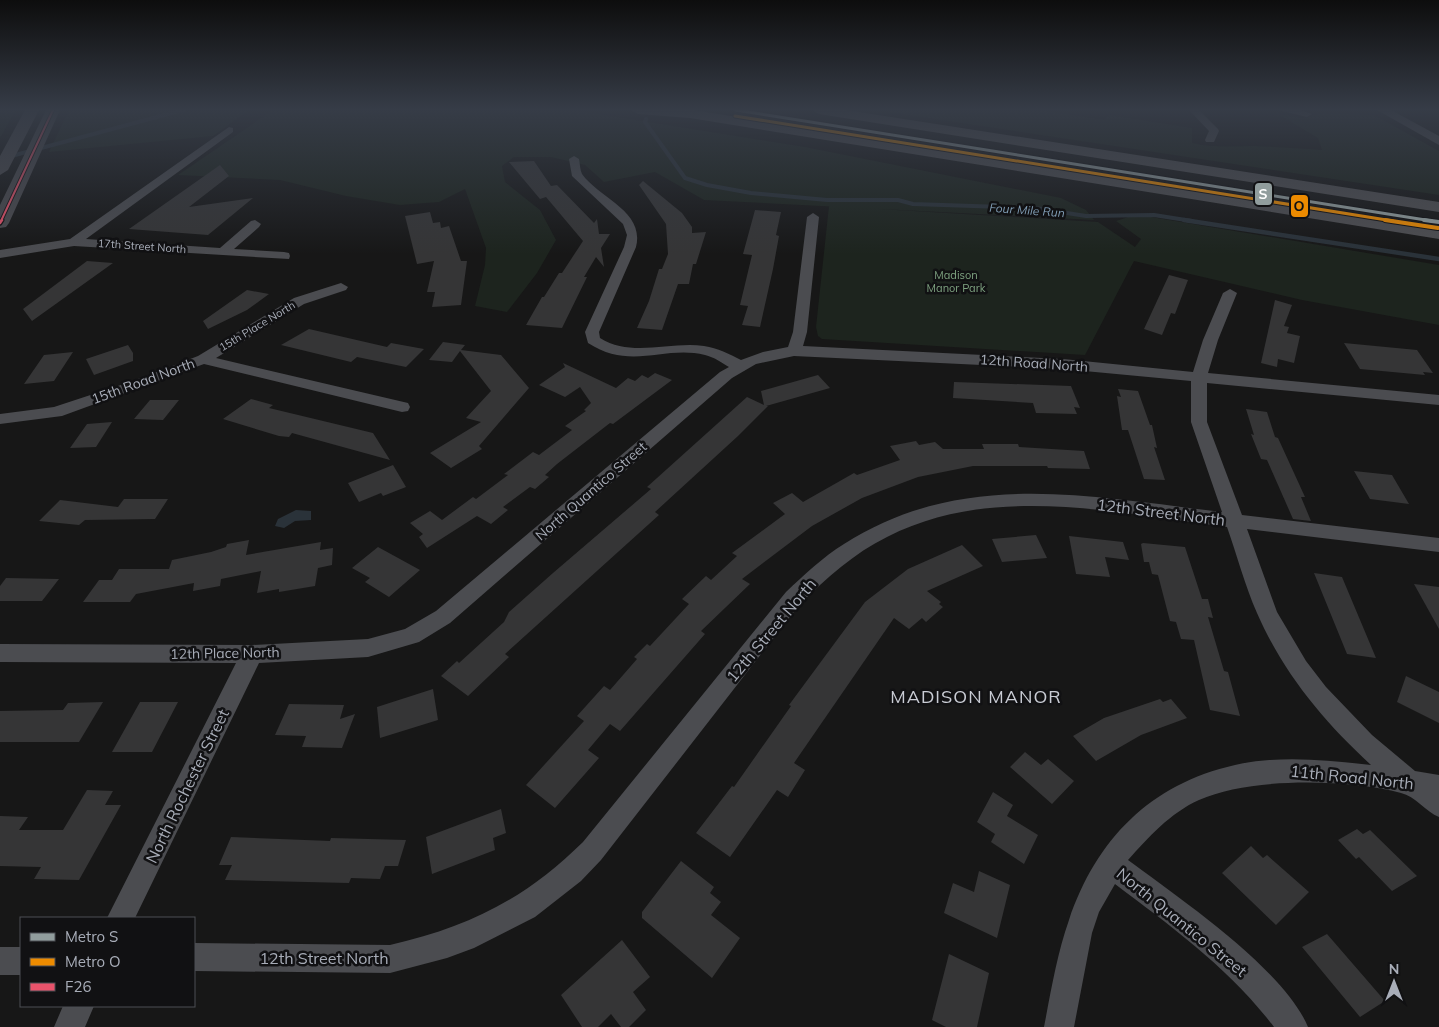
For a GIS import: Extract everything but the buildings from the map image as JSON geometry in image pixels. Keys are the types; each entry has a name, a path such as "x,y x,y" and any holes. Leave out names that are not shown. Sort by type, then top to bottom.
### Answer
{"highway":[{"path":"965,158 1439,234"},
{"path":"1125,158 1439,207"}],"main road":[{"path":"0,170 6,158"},
{"path":"0,222 30,158"}],"street":[{"path":"74,242 190,158"},
{"path":"574,160 576,174 629,223 633,235 630,247 592,332 592,338 604,347 633,352 701,350 740,366"},
{"path":"794,351 801,328 813,217"},
{"path":"224,251 255,224"},
{"name":"17th Street North","path":"0,254 74,242 284,256"},
{"name":"15th Place North","path":"203,359 299,302 341,287"},
{"path":"1230,293 1198,376 1196,403 1199,422 1270,620 1292,659 1357,737 1407,782 1439,805"},
{"name":"12th Road North","path":"740,366 766,356 794,351 822,350 1063,364 1439,400"},
{"name":"15th Road North","path":"0,419 11,420 56,412 139,384 203,359 402,407"},
{"name":"North Quantico Street","path":"443,617 718,381 740,366"},
{"name":"12th Street North","path":"195,957 390,959 426,952 462,940 496,925 520,911 556,886 592,851 798,593 847,550 880,530 900,521 964,504 1019,499 1079,501 1439,545"},
{"name":"12th Place North","path":"0,653 252,654 378,647 411,636 443,617"},
{"name":"North Rochester Street","path":"122,917 252,654"},
{"name":"11th Road North","path":"1059,1027 1082,920 1109,864 1136,830 1159,808 1185,793 1215,780 1252,772 1298,770 1439,787"},
{"name":"North Quantico Street","path":"1109,864 1229,955 1266,992 1293,1027"},
{"path":"0,961 20,961"},
{"path":"69,1027 79,1007"}],"green space":[{"path":"203,158 513,158 502,166 505,182 540,210 556,240 537,273 507,312 475,306 485,265 486,248 465,189 439,202 400,205 346,196 280,180 178,175"},
{"path":"555,158 860,158 1061,198 1086,210 1094,220 704,200 655,172 604,182 585,165"},
{"path":"1193,158 1439,158 1439,195"},
{"name":"Madison Manor Park","path":"829,206 1098,222 1135,247 1141,239 1116,221 1131,216 1151,217 1439,265 1439,325 1302,300 1134,261 1085,355 822,339 818,336 816,327"}],"shaded area":[{"path":"296,510 311,511 311,520 295,521 284,528 275,526 278,519"}],"waterway":[{"name":"Four Mile Run","path":"0,159 4,158"},
{"name":"Four Mile Run","path":"671,158 685,178 707,185 751,193 827,200 898,200 913,204 1035,208 1086,216 1154,215 1192,221"},
{"name":"Four Mile Run","path":"1184,220 1439,259"}],"metro line":[{"name":"O","path":"998,158 1438,228"},
{"name":"S","path":"1037,158 1439,222"}],"transit line":[{"name":"F26","path":"0,223 31,158"}],"district":[{"name":"MADISON MANOR","path":"976,696"}]}
